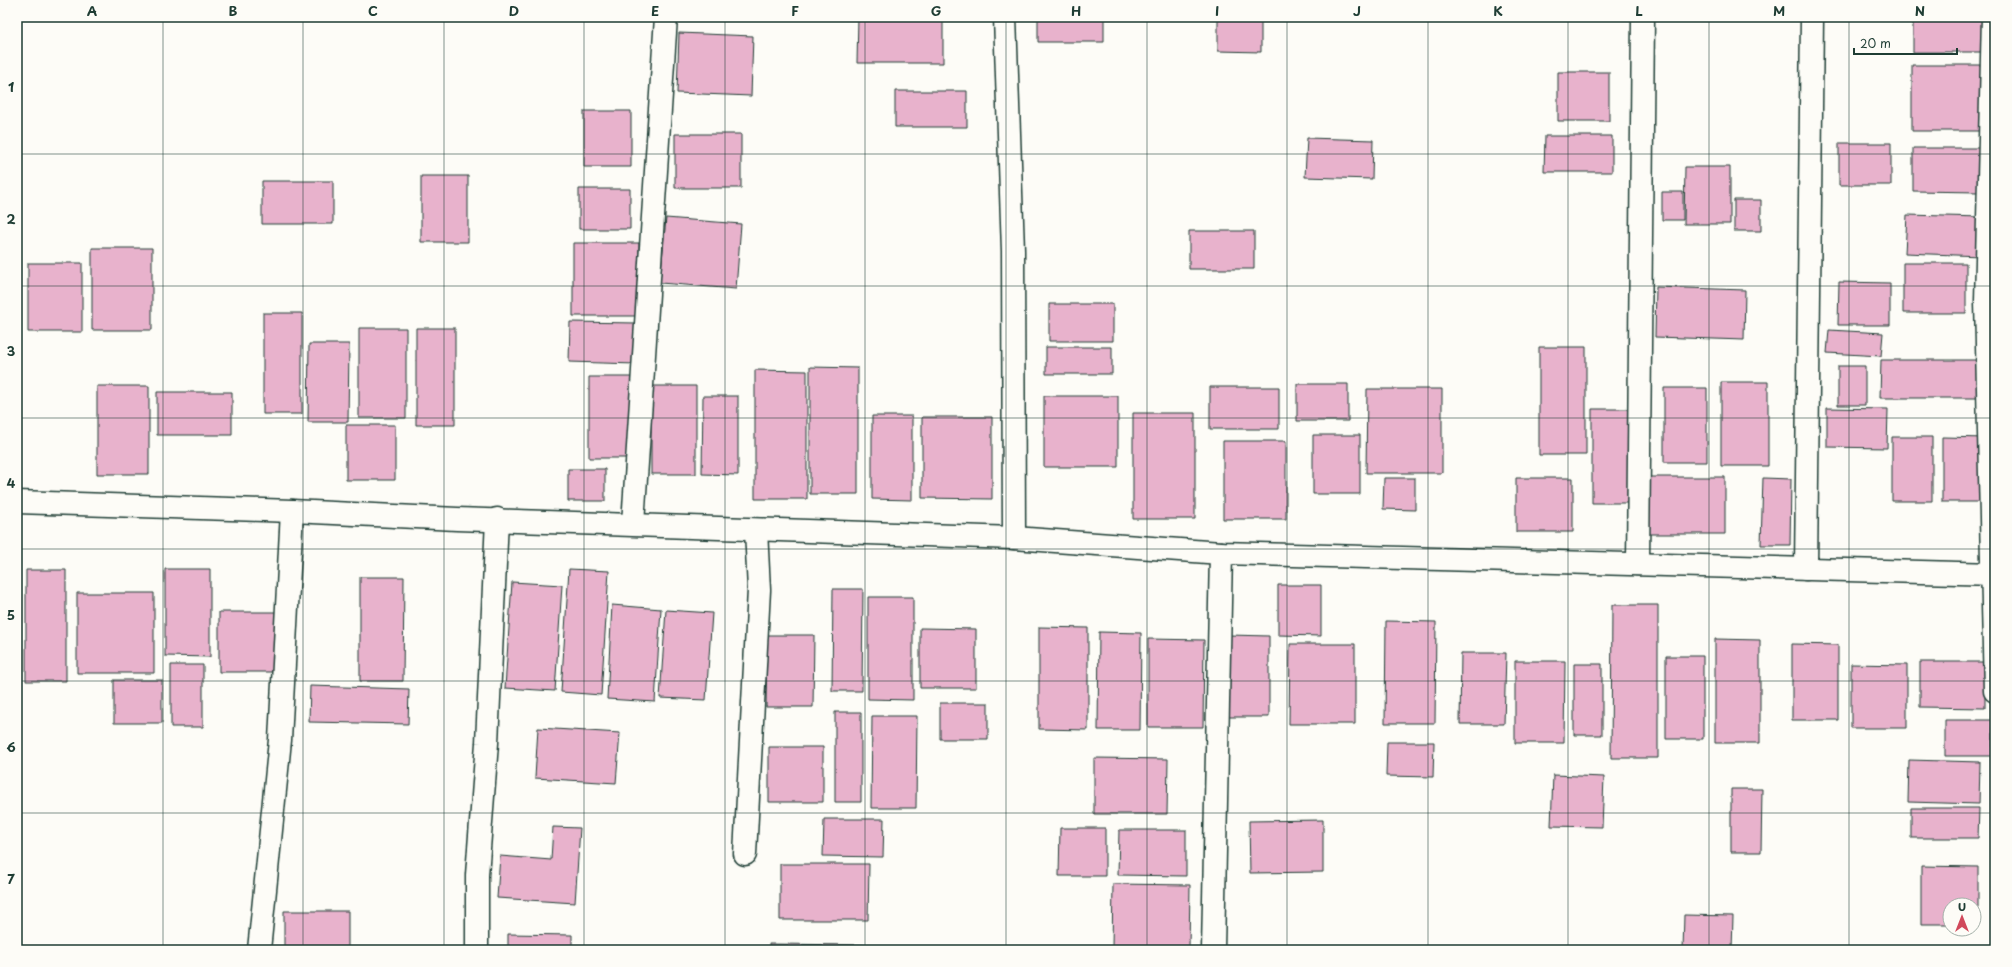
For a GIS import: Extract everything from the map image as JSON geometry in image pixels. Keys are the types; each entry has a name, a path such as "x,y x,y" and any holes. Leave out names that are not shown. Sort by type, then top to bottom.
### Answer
{"street":[{"path":"633,524 666,17"},
{"path":"1005,17 1013,250 1014,538"},
{"path":"1638,564 1643,17"},
{"path":"1806,569 1812,17"},
{"path":"1993,17 1986,301 1995,691"},
{"path":"17,502 292,511 457,520 633,524 756,530 1014,538 1221,553 1993,574"},
{"path":"259,950 280,740 292,511"},
{"path":"477,950 477,875 487,743 497,520"},
{"path":"745,854 759,590 756,530"},
{"path":"1213,950 1221,553"}],"building":[{"path":"858,17 943,17 943,63 857,63"},
{"path":"1038,17 1104,17 1104,42 1038,42"},
{"path":"1218,17 1261,17 1261,52 1218,51"},
{"path":"1623,17 1623,18 1555,18"},
{"path":"1686,17 1760,17 1760,19 1686,19"},
{"path":"1851,17 1897,17 1897,19"},
{"path":"1913,17 1989,18 1989,52 1913,52"},
{"path":"679,33 753,36 751,96 677,93"},
{"path":"1912,65 1983,65 1983,131 1912,131"},
{"path":"1558,72 1609,72 1609,121 1558,121"},
{"path":"895,91 967,91 967,127 895,127"},
{"path":"584,111 631,111 631,167 584,167"},
{"path":"675,134 741,134 741,188 675,188"},
{"path":"1545,136 1612,136 1612,172 1544,172"},
{"path":"1307,138 1373,140 1372,179 1305,177"},
{"path":"1839,143 1891,143 1891,185 1839,185"},
{"path":"1913,148 1979,148 1979,192 1913,191"},
{"path":"1685,167 1730,167 1730,224 1684,224"},
{"path":"421,176 468,176 468,242 421,242"},
{"path":"262,181 333,181 333,224 262,224"},
{"path":"579,189 630,189 630,229 579,229"},
{"path":"1662,192 1683,192 1683,220 1662,220"},
{"path":"1734,200 1761,200 1761,231 1734,231"},
{"path":"1907,215 1982,217 1981,256 1905,253"},
{"path":"666,218 741,224 736,289 660,283"},
{"path":"1189,231 1254,231 1254,269 1189,269"},
{"path":"573,243 639,243 639,316 573,316"},
{"path":"92,248 152,248 152,330 92,330"},
{"path":"28,263 82,263 82,332 28,332"},
{"path":"1903,263 1966,263 1966,313 1903,313"},
{"path":"1839,282 1890,283 1890,325 1838,325"},
{"path":"1656,287 1745,290 1744,340 1655,337"},
{"path":"1049,304 1113,304 1113,341 1049,341"},
{"path":"263,313 302,313 302,414 263,414"},
{"path":"570,322 636,323 636,364 569,362"},
{"path":"359,328 406,328 406,418 359,418"},
{"path":"416,328 455,328 455,425 416,425"},
{"path":"1829,330 1883,333 1881,356 1827,353"},
{"path":"309,344 349,344 348,422 308,422"},
{"path":"1046,347 1112,347 1112,374 1046,374"},
{"path":"1539,347 1586,347 1586,455 1539,455"},
{"path":"1881,360 1978,360 1978,398 1880,398"},
{"path":"1838,366 1865,366 1865,405 1838,405"},
{"path":"810,367 858,368 858,494 810,494"},
{"path":"755,370 807,371 807,499 755,499"},
{"path":"589,377 632,377 631,458 589,458"},
{"path":"1721,382 1768,382 1768,466 1721,466"},
{"path":"1297,384 1348,384 1348,421 1297,421"},
{"path":"97,386 149,386 149,474 97,474"},
{"path":"651,386 696,386 696,474 651,474"},
{"path":"1210,387 1279,387 1279,429 1210,429"},
{"path":"1664,388 1707,388 1707,462 1664,462"},
{"path":"1367,389 1442,389 1442,473 1366,473"},
{"path":"157,392 232,392 232,435 157,435"},
{"path":"703,396 738,396 738,475 702,474"},
{"path":"1044,396 1118,396 1118,467 1044,467"},
{"path":"1827,408 1888,409 1887,448 1827,447"},
{"path":"1592,409 1635,409 1635,503 1592,503"},
{"path":"1133,413 1195,413 1195,519 1133,519"},
{"path":"872,416 912,416 912,500 872,499"},
{"path":"922,417 992,417 992,499 922,498"},
{"path":"346,425 395,425 395,480 346,480"},
{"path":"1313,435 1360,435 1360,494 1313,494"},
{"path":"1892,437 1932,437 1932,501 1892,501"},
{"path":"1942,437 1986,438 1986,502 1942,502"},
{"path":"1223,441 1286,441 1286,519 1223,519"},
{"path":"568,469 605,469 605,501 568,501"},
{"path":"1647,477 1725,477 1725,534 1647,534"},
{"path":"1384,478 1415,478 1415,510 1383,509"},
{"path":"1516,478 1573,478 1573,532 1516,532"},
{"path":"1763,478 1791,479 1790,545 1761,545"},
{"path":"165,569 210,569 210,657 165,656"},
{"path":"569,569 609,571 601,695 561,692"},
{"path":"26,570 66,570 66,681 26,681"},
{"path":"360,577 404,577 403,681 360,681"},
{"path":"512,582 562,585 555,691 505,688"},
{"path":"1278,585 1321,585 1321,636 1278,635"},
{"path":"833,589 863,589 862,691 832,691"},
{"path":"77,593 154,593 154,673 77,673"},
{"path":"868,597 913,597 913,700 868,699"},
{"path":"612,605 661,609 655,702 607,699"},
{"path":"1612,605 1658,605 1658,758 1611,758"},
{"path":"666,610 712,613 706,700 660,698"},
{"path":"219,612 278,612 278,672 219,672"},
{"path":"1386,621 1436,622 1435,723 1385,723"},
{"path":"1039,627 1088,628 1088,730 1039,729"},
{"path":"920,628 976,629 976,688 920,688"},
{"path":"1099,632 1141,633 1140,730 1098,730"},
{"path":"767,635 814,635 813,707 766,707"},
{"path":"1229,635 1269,636 1269,717 1228,717"},
{"path":"1148,639 1204,640 1203,727 1148,727"},
{"path":"1715,639 1760,640 1760,743 1715,743"},
{"path":"1290,644 1355,644 1355,724 1289,724"},
{"path":"1792,644 1838,645 1838,720 1792,720"},
{"path":"1461,653 1506,653 1504,724 1460,724"},
{"path":"1666,656 1703,656 1703,739 1666,739"},
{"path":"1515,661 1565,661 1564,743 1515,743"},
{"path":"1920,662 1985,662 1985,708 1920,707"},
{"path":"1574,664 1602,664 1602,735 1574,735"},
{"path":"1851,664 1907,665 1907,728 1851,728"},
{"path":"171,665 203,665 203,727 171,727"},
{"path":"114,680 162,680 162,723 114,723"},
{"path":"310,686 409,689 408,724 309,722"},
{"path":"940,703 988,703 988,739 940,739"},
{"path":"835,712 861,712 861,802 835,802"},
{"path":"872,716 917,716 916,808 871,808"},
{"path":"1945,720 1993,720 1993,756 1945,756"},
{"path":"538,728 620,733 616,783 535,778"},
{"path":"1387,742 1434,742 1433,777 1386,776"},
{"path":"769,747 823,747 823,802 769,802"},
{"path":"1094,758 1168,759 1167,814 1094,814"},
{"path":"1909,760 1980,762 1979,804 1908,802"},
{"path":"1553,775 1604,777 1602,827 1551,826"},
{"path":"1731,789 1762,789 1761,852 1731,852"},
{"path":"1911,808 1979,808 1978,838 1911,838"},
{"path":"824,819 884,819 883,857 823,856"},
{"path":"1323,820 1323,872 1250,873 1249,821"},
{"path":"553,827 580,828 575,903 497,898 500,856 551,860"},
{"path":"1060,828 1105,828 1105,876 1059,876"},
{"path":"1119,830 1186,830 1186,876 1118,875"},
{"path":"780,864 869,864 868,920 780,920"},
{"path":"1921,866 1978,867 1978,897 1942,897 1942,924 1921,924"},
{"path":"1113,884 1190,885 1189,948 1112,948"},
{"path":"284,911 348,911 348,950 284,950"},
{"path":"1684,915 1733,916 1732,950 1683,950"},
{"path":"508,934 572,935 572,950 508,950"},
{"path":"769,944 864,945 864,950 769,950"}]}
